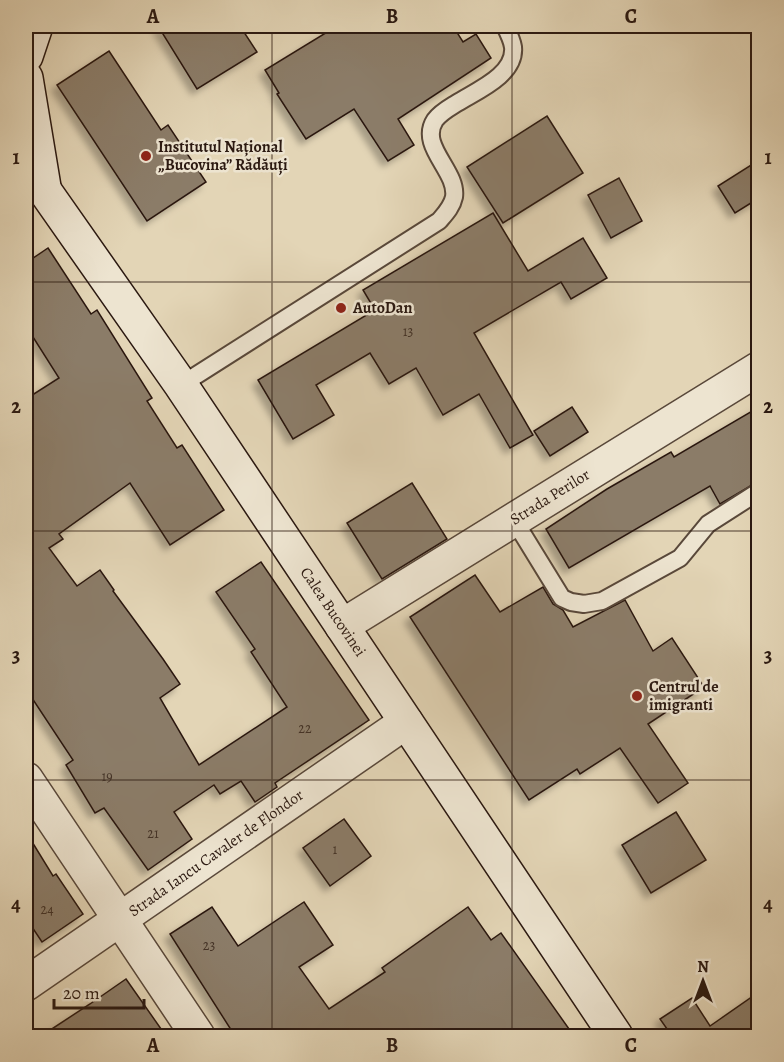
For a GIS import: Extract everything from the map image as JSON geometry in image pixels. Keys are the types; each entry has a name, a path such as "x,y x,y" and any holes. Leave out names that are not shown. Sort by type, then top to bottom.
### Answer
{"street":[{"path":"26,55 36,26"},
{"name":"Calea Bucovinei","path":"26,78 44,191"},
{"name":"Calea Bucovinei","path":"26,164 181,385 616,1036"},
{"name":"Strada Perilor","path":"342,626 759,369"},
{"name":"Strada Iancu Cavaler de Flondor","path":"26,984 406,722"},
{"path":"26,779 198,1036"}],"lane":[{"path":"181,385 439,221 449,210 454,197 453,185 433,145 431,134 433,122 440,113 498,77 510,65 514,48 506,26"},
{"path":"514,520 562,597 571,602 584,604 602,601 680,558 708,524 759,492"}],"building":[{"path":"158,26 240,26 257,52 197,89"},
{"path":"337,26 453,26 463,42 476,34 491,58 398,119 414,145 388,161 354,109 306,139 277,94 279,93 265,70"},
{"name":"Institutul Național „Bucovina” Rădăuți","path":"109,51 161,130 168,125 206,182 147,221 57,85"},
{"path":"547,116 583,173 503,223 467,167"},
{"path":"759,160 759,198 735,213 718,186"},
{"path":"619,178 642,221 611,238 588,195"},
{"path":"493,213 528,271 583,238 607,278 571,299 561,282 474,333 533,435 510,448 479,394 443,415 416,368 389,384 370,353 316,385 334,415 293,439 258,380 375,310 363,290"},
{"path":"48,248 91,314 97,310 152,398 147,401 177,448 182,445 224,510 170,545 130,483 59,534 63,539 49,548 77,586 100,570 163,659 180,684 160,698 199,765 287,707 251,652 255,649 216,592 261,562 369,720 275,783 277,787 255,802 241,781 220,794 214,785 174,812 192,839 148,870 104,808 95,813 66,765 73,760 26,689 26,399 59,378 26,326 26,263"},
{"path":"572,407 588,432 550,456 534,431"},
{"path":"759,407 759,481 720,504 710,486 569,568 546,529 607,489 671,452 674,457"},
{"path":"412,483 447,539 382,579 347,523"},
{"name":"Centrul de imigranti","path":"475,575 500,612 543,587 553,604 563,610 573,627 625,600 653,651 672,638 704,687 648,724 688,783 658,803 620,748 580,774 577,769 529,800 410,617"},
{"path":"676,812 706,860 651,893 622,845"},
{"path":"344,819 371,856 330,886 303,848"},
{"path":"26,832 53,876 56,874 83,914 42,942 26,918"},
{"path":"304,902 333,945 299,967 329,1009 385,972 382,968 468,907 491,940 501,933 574,1036 235,1036 170,934 212,907 238,946"},
{"path":"126,979 166,1036 41,1036 90,1004"},
{"path":"759,992 759,1036 672,1036 660,1019 692,998 710,1026"}],"place":[{"name":"Institutul Național „Bucovina” Rădăuți","path":"146,156"},
{"name":"AutoDan","path":"341,308"},
{"name":"Centrul de imigranti","path":"637,696"}]}
